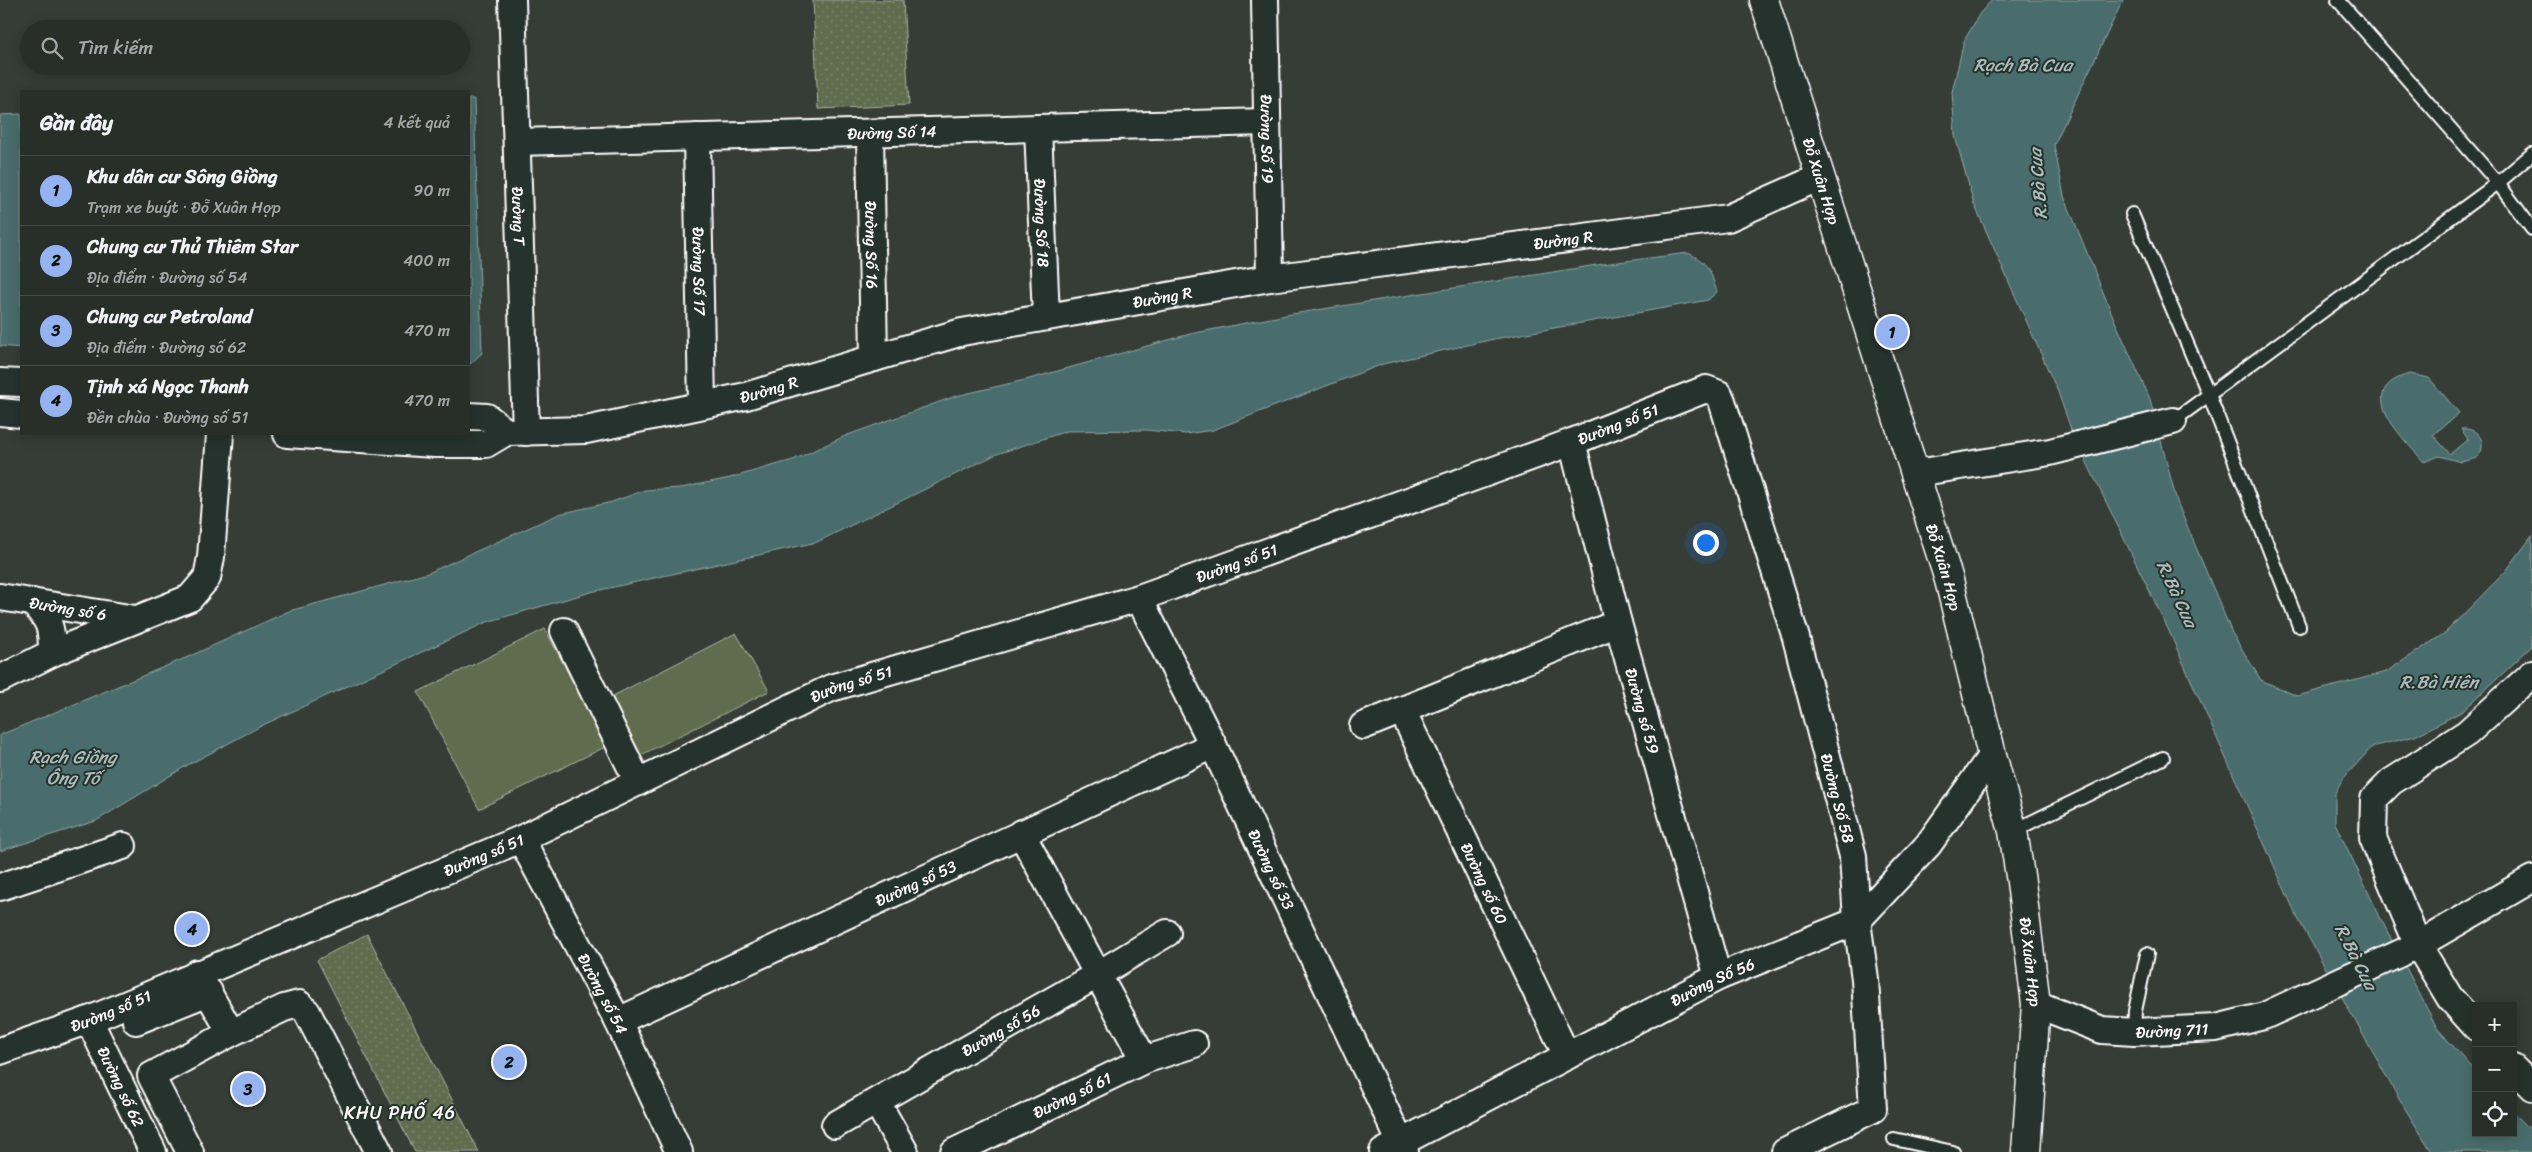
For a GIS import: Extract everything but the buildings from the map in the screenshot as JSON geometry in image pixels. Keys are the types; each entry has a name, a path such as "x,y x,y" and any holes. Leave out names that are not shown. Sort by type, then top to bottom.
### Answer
{"main road":[{"name":"Đỗ Xuân Hợp","path":"1764,0 1949,580 1992,755 2013,831 2036,1004 2026,1152"}],"street":[{"name":"Đường T","path":"512,0 517,142 516,432"},
{"name":"Đường Số 19","path":"1265,0 1270,278"},
{"name":"Đường Số 14","path":"517,142 1267,122"},
{"name":"Đường Số 18","path":"1038,128 1046,317"},
{"name":"Đường Số 16","path":"870,133 874,358"},
{"name":"Đường Số 17","path":"697,137 702,405"},
{"name":"Đường R","path":"516,432 586,430 746,396 962,332 1046,317 1270,278 1728,218 1820,177"},
{"path":"0,382 20,383"},
{"name":"Đường số 51","path":"0,1051 203,983 521,839 831,688 1139,598 1572,442 1706,389 1719,394 1722,401"},
{"name":"Đường Số 58","path":"1722,401 1796,638 1854,856 1857,921 1865,979 1872,1109 1785,1152"},
{"path":"0,412 20,414"},
{"path":"470,416 487,417 516,432"},
{"path":"1916,473 2050,452 2173,421"},
{"path":"302,435 434,444 486,444 516,432"},
{"path":"0,679 52,653 190,598 207,578 211,557 220,435"},
{"name":"Đường số 59","path":"1572,442 1618,623 1718,977"},
{"name":"Đường số 6","path":"0,598 135,619"},
{"name":"Đường số 33","path":"1139,598 1213,745 1397,1149"},
{"path":"32,602 48,619 52,634 52,653"},
{"path":"1363,726 1618,623"},
{"path":"564,631 638,782"},
{"path":"2472,1023 2450,998 2418,945 2373,838 2374,799 2391,782 2467,733 2532,674"},
{"name":"Đường số 60","path":"1402,710 1567,1056"},
{"name":"Đường số 53","path":"618,1021 1213,745"},
{"name":"Đường Số 56","path":"1397,1149 1567,1056 1718,977 1857,921 1928,845 1992,755"},
{"path":"1021,833 1144,1060"},
{"name":"Đường số 54","path":"521,839 618,1021 679,1152"},
{"path":"0,888 123,846"},
{"path":"2418,945 2532,879"},
{"name":"Đường số 56","path":"835,1125 1167,933"},
{"name":"Đường 711","path":"2036,1004 2102,1030 2134,1032 2216,1028 2264,1016 2418,945"},
{"path":"136,1021 203,983 231,1033"},
{"path":"190,1152 151,1076 231,1033 284,1008 299,1004 307,1012 379,1152"},
{"name":"Đường số 62","path":"89,1020 153,1152"},
{"name":"Đường số 61","path":"954,1152 1144,1060 1194,1044"},
{"path":"2517,1072 2532,1087"},
{"path":"877,1102 905,1152"}],"lane":[{"path":"2338,0 2498,183 2532,229"},
{"path":"2173,421 2498,183 2532,154"},
{"path":"2132,214 2209,395 2299,626"},
{"path":"2013,831 2163,758"},
{"path":"2134,1032 2135,1011 2147,954"},
{"path":"1894,1139 1953,1152"}],"green space":[{"path":"813,0 903,0 909,105 818,109"},
{"path":"545,629 607,746 479,809 418,692"},
{"path":"736,633 769,691 635,758 605,700"},
{"path":"367,934 479,1152 415,1152 317,960"}],"water":[{"name":"Rạch Bà Cua","path":"1992,0 2123,0 2054,145 2064,196 2114,319 2150,399 2177,502 2232,633 2261,680 2297,696 2386,672 2445,633 2506,571 2532,536 2532,646 2463,711 2415,736 2372,747 2342,780 2335,794 2335,823 2382,921 2437,1028 2472,1067 2472,1137 2517,1137 2517,1116 2532,1131 2532,1152 2432,1152 2399,1099 2297,917 2168,629 2072,432 2058,392 1974,204 1955,136 1952,92 1964,41 1980,13"},
{"path":"470,99 474,99 482,353 470,364"},
{"path":"20,114 20,348 0,346 0,115"},
{"name":"Rạch Giồng Ông Tố","path":"1688,253 1700,260 1708,268 1717,292 1708,300 1494,339 1383,364 1213,430 1186,434 1146,430 1067,431 997,454 817,542 591,592 487,622 263,725 186,766 96,821 0,851 0,735 188,657 289,611 428,573 559,514 612,502 645,490 681,488 730,478 793,460 845,436 956,396 1029,379 1190,334 1286,315 1603,264"},
{"path":"2410,374 2429,378 2459,413 2433,435 2450,454 2468,439 2461,429 2473,431 2482,442 2477,458 2461,462 2439,456 2424,462 2405,441 2387,415 2383,402 2384,391 2393,381"}],"place":[{"name":"Khu dân cư Sông Giồng","path":"1892,332"},
{"name":"Tịnh xá Ngọc Thanh","path":"192,929"},
{"name":"Chung cư Thủ Thiêm Star","path":"509,1062"},
{"name":"Chung cư Petroland","path":"248,1089"}],"district":[{"name":"KHU PHỐ 46","path":"400,1113"}],"water label":[{"name":"R.Bà Cua","path":"2038,184"},
{"name":"R.Bà Cua","path":"2177,594"},
{"name":"R.Bà Hiên","path":"2439,682"},
{"name":"R.Bà Cua","path":"2356,957"}]}
